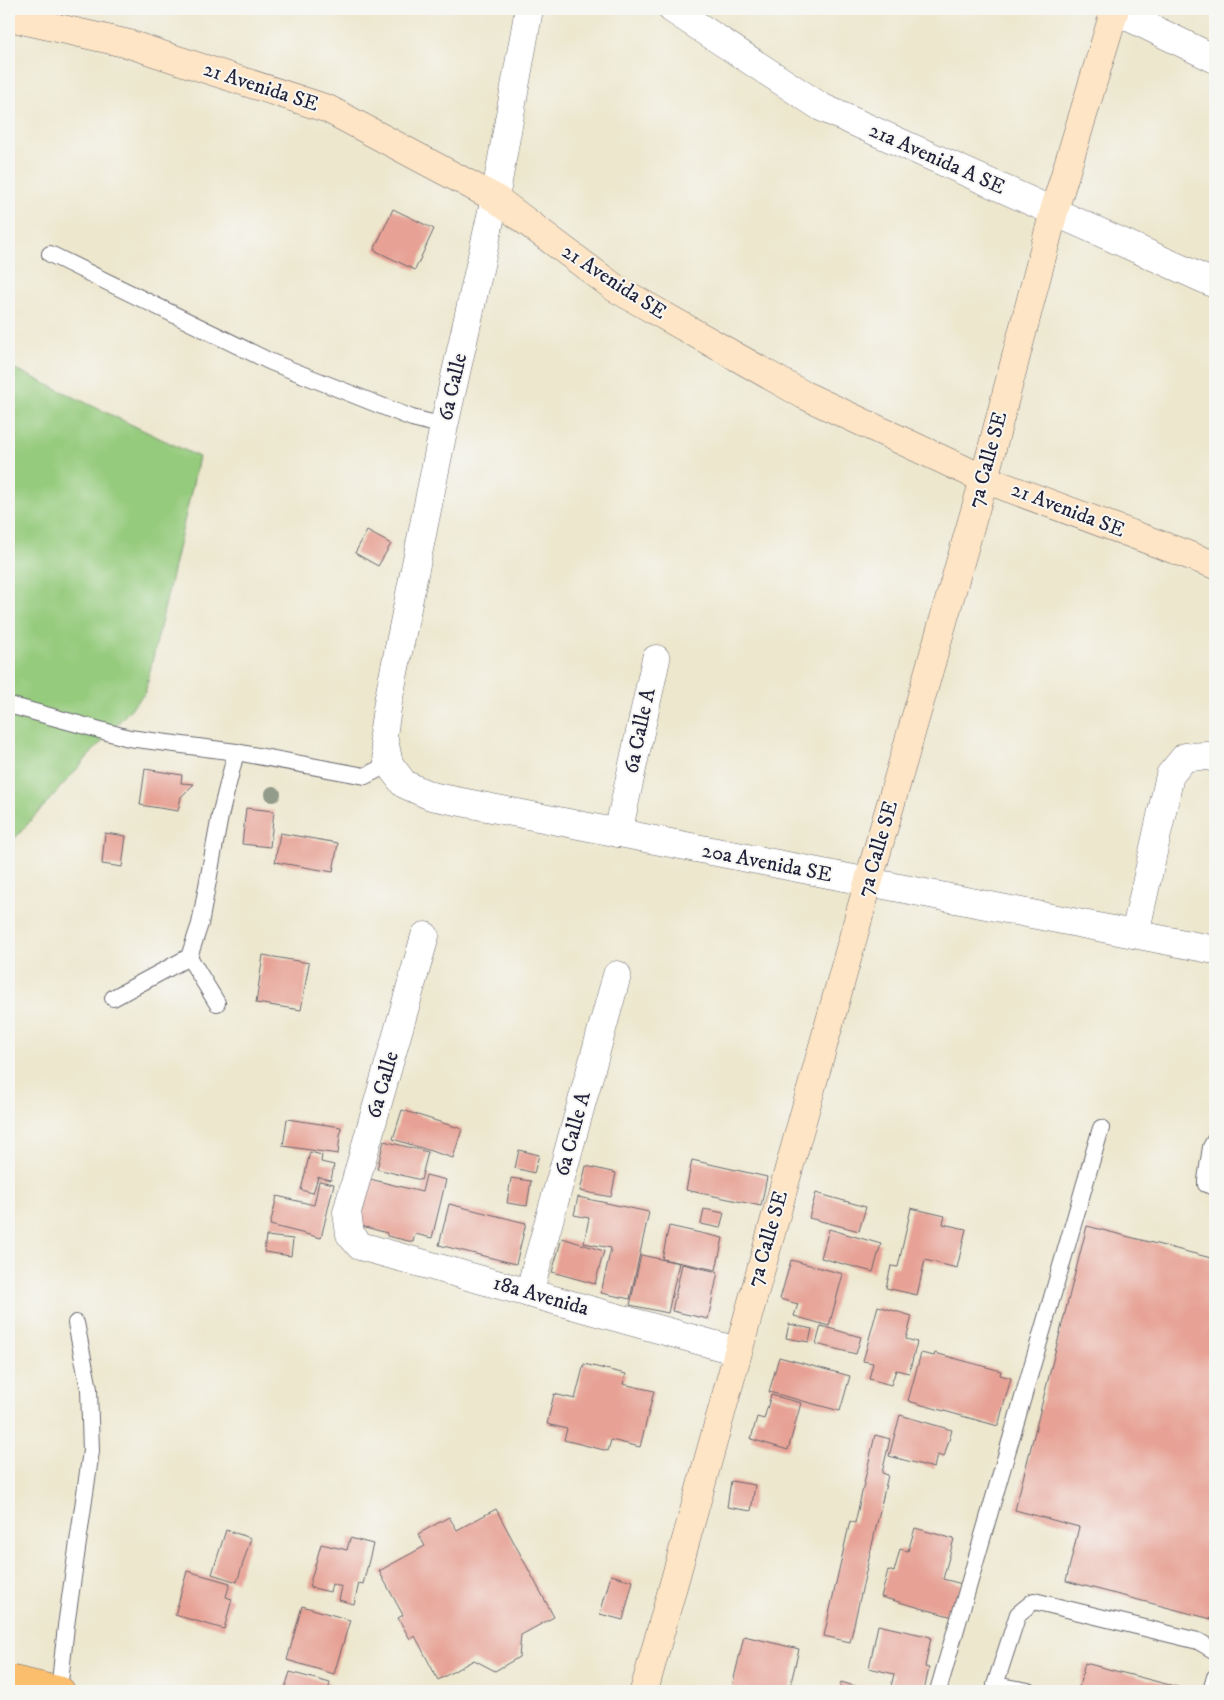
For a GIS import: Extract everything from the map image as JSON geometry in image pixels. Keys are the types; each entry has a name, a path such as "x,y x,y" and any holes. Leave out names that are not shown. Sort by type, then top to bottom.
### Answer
{"main road":[{"path":"9,1679 60,1691"}],"street":[{"name":"6a Calle","path":"389,764 382,734 444,426 495,198 529,9"},
{"name":"21a Avenida A SE","path":"672,9 821,107 1215,284"},
{"name":"7a Calle SE","path":"644,1691 868,883 984,479 1054,211 1114,9"},
{"path":"1114,9 1215,59"},
{"name":"21 Avenida SE","path":"9,17 130,44 328,109 495,198 615,288 804,395 984,479 1215,566"},
{"name":"6a Calle A","path":"618,833 656,659"},
{"path":"1135,934 1170,775 1185,757 1208,756 1215,758"},
{"name":"20a Avenida SE","path":"389,764 404,784 431,796 1215,950"},
{"name":"6a Calle","path":"350,1234 347,1212 425,936"},
{"name":"6a Calle A","path":"529,1293 617,975"},
{"name":"18a Avenida","path":"350,1234 360,1246 737,1351"}],"lane":[{"path":"50,254 271,362 412,418 444,426"},
{"path":"9,705 129,738 236,752 365,776 389,764"},
{"path":"112,998 189,957 200,924 220,816 236,752"},
{"path":"189,957 217,1003"},
{"path":"938,1691 1101,1128"},
{"path":"1215,1140 1211,1147 1206,1184 1215,1187"},
{"path":"60,1691 66,1626 91,1451 89,1389 76,1323"},
{"path":"1028,1691 994,1688 1018,1614 1034,1601 1198,1641 1215,1651"},
{"path":"1211,1691 1215,1677"}],"green space":[{"path":"9,366 199,457 145,693 9,845"}],"building":[{"path":"393,209 434,229 415,270 374,250"},
{"path":"367,531 391,544 378,566 355,553"},
{"path":"145,769 182,775 181,783 194,784 181,797 178,811 140,805"},
{"path":"246,808 274,811 270,847 242,844"},
{"path":"105,833 126,836 122,867 102,864"},
{"path":"280,833 338,843 333,872 275,862"},
{"path":"263,955 309,963 301,1010 256,1003"},
{"path":"402,1110 462,1129 453,1158 393,1139"},
{"path":"287,1119 341,1127 338,1154 283,1146"},
{"path":"384,1141 428,1152 421,1180 377,1169"},
{"path":"519,1150 539,1155 534,1173 515,1168"},
{"path":"310,1152 322,1155 321,1162 334,1165 331,1180 318,1177 313,1193 301,1190"},
{"path":"692,1160 767,1177 761,1206 686,1190"},
{"path":"586,1166 616,1173 611,1197 580,1191"},
{"path":"426,1175 446,1180 432,1238 415,1234 413,1242 387,1236 387,1233 358,1225 370,1179 422,1192"},
{"path":"511,1178 531,1181 527,1206 507,1203"},
{"path":"319,1181 334,1184 321,1238 270,1225 277,1196 314,1205"},
{"path":"816,1193 866,1207 859,1231 809,1218"},
{"path":"578,1197 649,1212 630,1299 601,1293 611,1248 584,1243 589,1218 574,1215"},
{"path":"449,1204 526,1223 516,1264 439,1245"},
{"path":"911,1208 945,1216 943,1224 966,1229 957,1268 925,1260 917,1295 886,1288 891,1266 898,1267"},
{"path":"704,1209 724,1213 720,1228 701,1224"},
{"path":"669,1226 723,1238 716,1270 662,1259"},
{"path":"1087,1226 1215,1259 1215,1620 1066,1581 1079,1527 1015,1510"},
{"path":"829,1229 881,1244 873,1272 821,1258"},
{"path":"266,1236 293,1239 291,1256 264,1252"},
{"path":"562,1238 604,1251 595,1284 552,1272"},
{"path":"641,1255 679,1263 668,1313 630,1305"},
{"path":"791,1260 843,1274 829,1326 794,1316 798,1304 780,1299"},
{"path":"682,1264 718,1272 708,1319 672,1311"},
{"path":"878,1306 912,1316 906,1339 917,1342 909,1373 896,1370 891,1385 869,1379 873,1363 863,1361"},
{"path":"789,1324 812,1329 809,1342 786,1338"},
{"path":"821,1326 861,1337 856,1354 816,1344"},
{"path":"921,1353 934,1356 935,1353 1001,1371 1000,1375 1011,1378 998,1426 908,1401"},
{"path":"779,1357 850,1376 840,1411 769,1392"},
{"path":"584,1364 626,1374 623,1384 654,1391 640,1447 611,1440 608,1451 564,1440 567,1429 547,1424 554,1394 575,1399"},
{"path":"771,1395 801,1403 788,1450 751,1439 757,1417 764,1419"},
{"path":"900,1415 952,1430 944,1457 937,1455 934,1468 889,1456"},
{"path":"875,1435 890,1439 882,1473 888,1475 850,1642 824,1636 850,1521 855,1523"},
{"path":"731,1481 755,1485 751,1511 727,1507"},
{"path":"496,1509 554,1617 521,1635 519,1657 495,1671 474,1660 438,1680 415,1636 410,1639 398,1618 403,1615 379,1571 425,1546 418,1534 449,1517 457,1530"},
{"path":"915,1528 954,1539 943,1579 962,1584 953,1617 881,1597 888,1570 894,1572 900,1549 908,1551"},
{"path":"226,1530 251,1538 237,1582 212,1574"},
{"path":"350,1538 373,1544 363,1584 359,1583 354,1604 339,1600 342,1587 332,1584 330,1592 309,1587 321,1544 347,1550"},
{"path":"187,1571 230,1583 226,1597 232,1599 224,1629 175,1615"},
{"path":"611,1575 633,1581 623,1620 600,1614"},
{"path":"302,1606 350,1620 334,1674 287,1660"},
{"path":"878,1625 931,1637 925,1667 929,1668 924,1691 890,1691 894,1674 869,1668"},
{"path":"744,1636 799,1649 789,1691 731,1691"},
{"path":"1085,1663 1193,1691 1078,1691"},
{"path":"290,1672 330,1683 328,1691 284,1691"},
{"path":"841,1682 871,1691 839,1691"}]}
